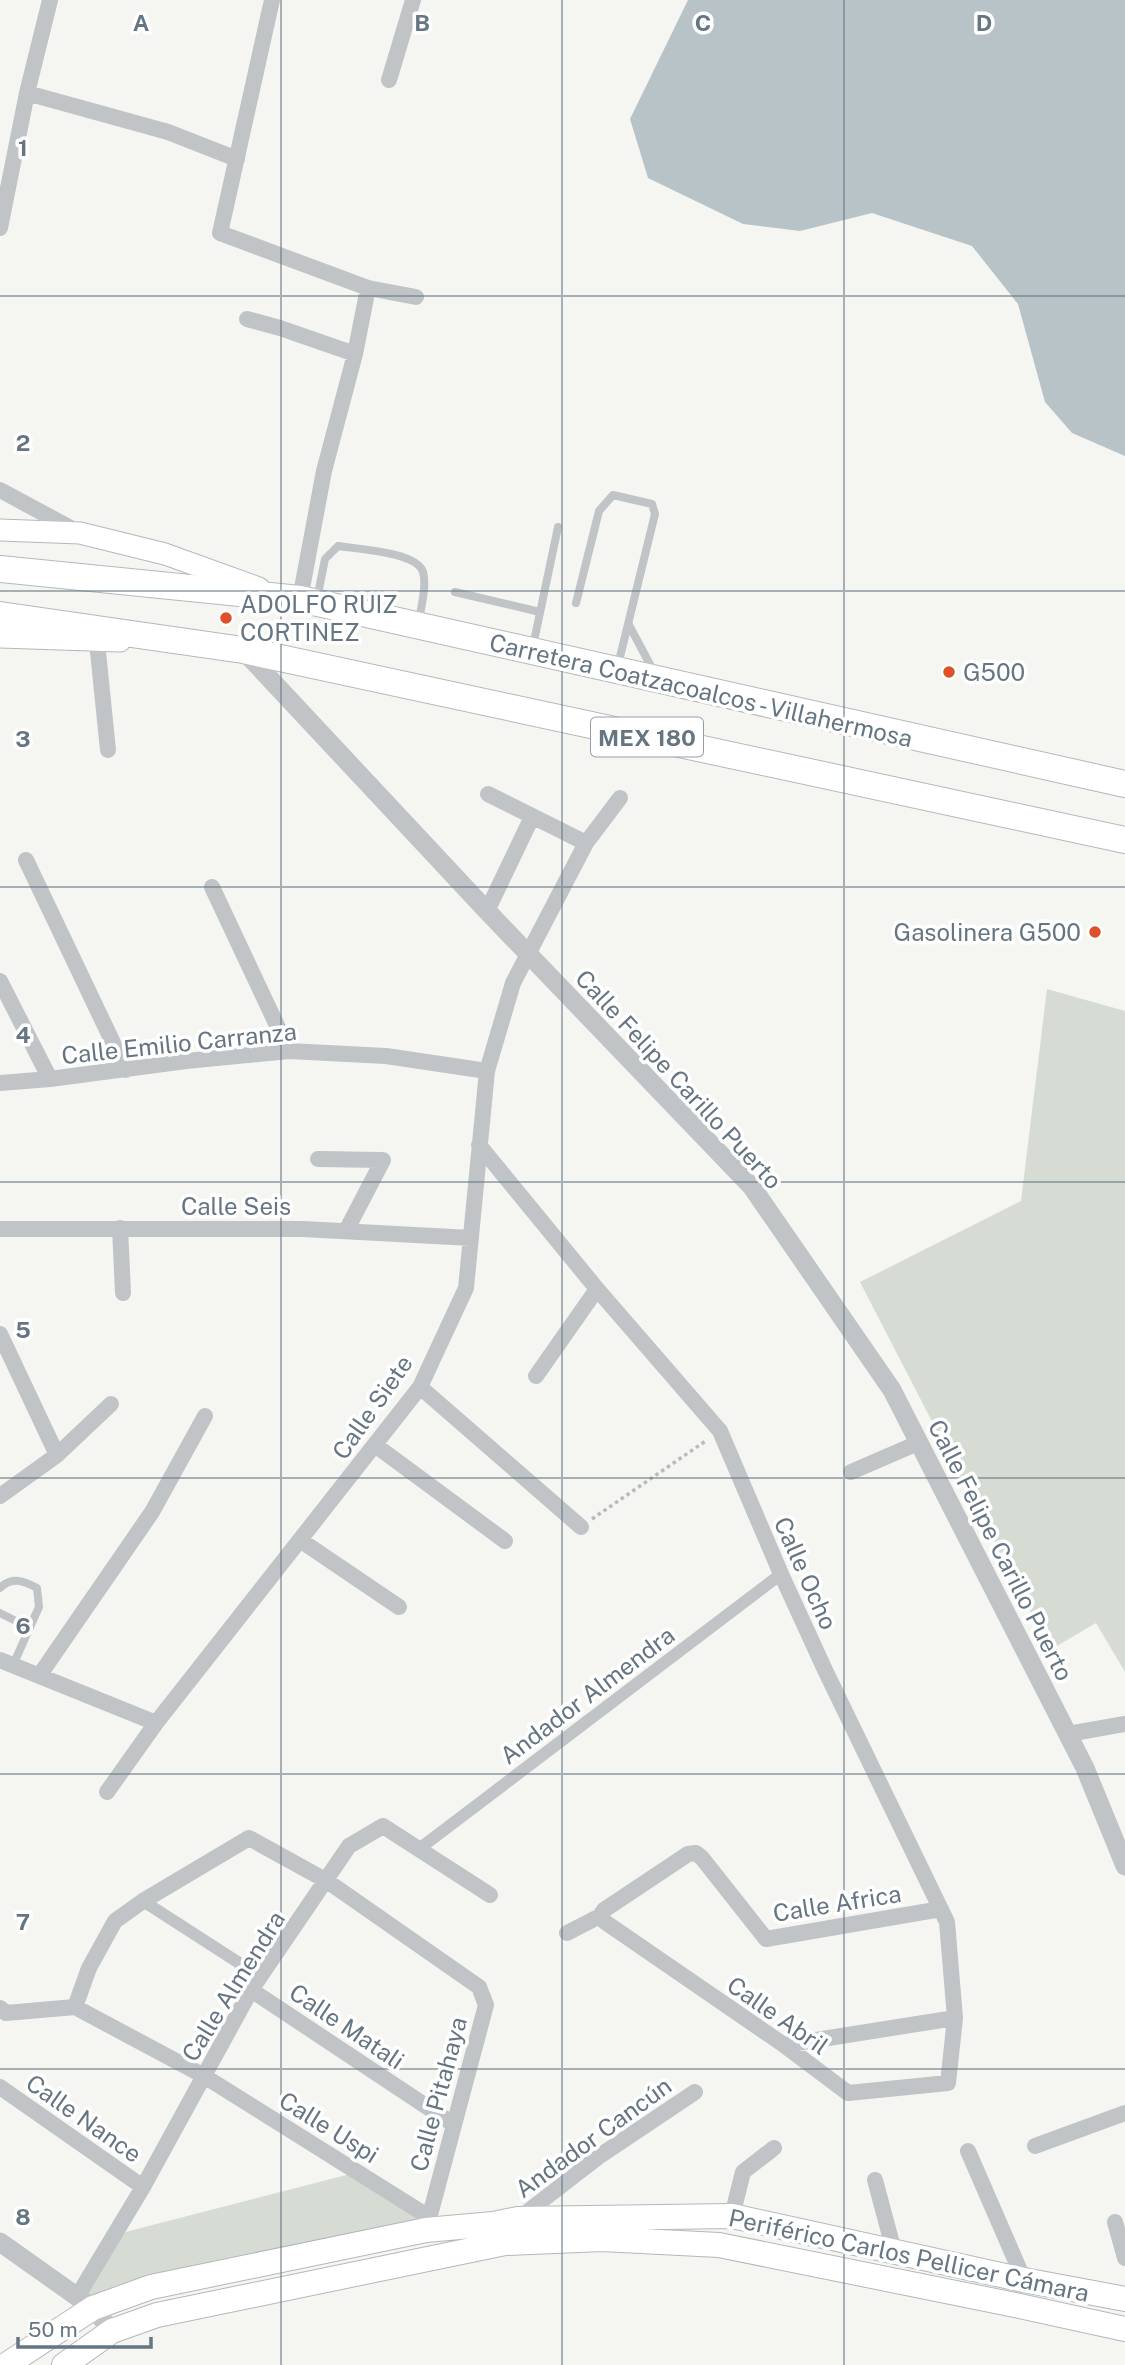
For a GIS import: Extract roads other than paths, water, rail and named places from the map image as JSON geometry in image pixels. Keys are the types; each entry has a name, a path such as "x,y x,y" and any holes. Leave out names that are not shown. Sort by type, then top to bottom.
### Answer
{"highway":[{"name":"Carretera Coatzacoalcos - Villahermosa","path":"0,569 298,599 1125,785"},
{"path":"0,615 169,641"},
{"name":"MEX 180","path":"169,641 243,650 1125,840"}],"main road":[{"path":"0,530 80,533 165,554 298,599"},
{"path":"0,637 97,642 169,641"},
{"name":"Periférico Carlos Pellicer Cámara","path":"6,2365 85,2303 428,2223 732,2216 1024,2280 1125,2299"},
{"name":"Periférico Carlos Pellicer Cámara","path":"64,2365 112,2331 157,2315 505,2243 602,2239 719,2245 1125,2329"}],"street":[{"path":"272,0 220,233 368,288 416,298"},
{"path":"389,80 412,0"},
{"path":"0,228 44,1"},
{"path":"27,93 168,132 237,159"},
{"path":"298,599 324,471 355,354 368,288"},
{"path":"247,319 355,354"},
{"path":"0,490 80,533"},
{"path":"97,642 108,750"},
{"name":"Calle Felipe Carillo Puerto","path":"243,650 487,911 752,1187 892,1390 1085,1768 1123,1854"},
{"path":"488,794 586,843"},
{"name":"Calle Siete","path":"107,1792 156,1723 420,1387 463,1298 487,1070 513,983 586,843 620,798"},
{"path":"487,911 532,817"},
{"path":"26,860 125,1070"},
{"path":"212,887 289,1051"},
{"path":"0,981 50,1079"},
{"name":"Calle Emilio Carranza","path":"4,1082 289,1051 386,1056 487,1070"},
{"path":"0,1067 4,1082"},
{"name":"Calle Ocho","path":"479,1145 597,1289 720,1431 781,1574 947,1922 955,2018 948,2083"},
{"path":"318,1159 383,1160 346,1231"},
{"path":"120,1228 123,1293"},
{"name":"Calle Seis","path":"0,1229 303,1229 471,1238"},
{"path":"537,1376 597,1289"},
{"path":"0,1334 57,1455"},
{"path":"420,1387 581,1527"},
{"path":"0,1496 57,1455 111,1404"},
{"path":"39,1676 152,1512 205,1416"},
{"path":"851,1472 918,1443"},
{"path":"375,1445 505,1541"},
{"path":"299,1540 399,1606"},
{"name":"Andador Almendra","path":"419,1849 781,1574"},
{"path":"6,1662 156,1723"},
{"path":"1068,1734 1125,1724"},
{"name":"Calle Almendra","path":"85,2303 143,2187 256,1983 349,1846 383,1826 490,1895"},
{"name":"Calle Pitahaya","path":"143,1901 249,1838 327,1881 479,1987 486,2004 428,2223"},
{"name":"Calle Africa","path":"600,1916 604,1910 688,1854 695,1853 702,1858 766,1938 941,1909"},
{"path":"0,2008 6,2013 75,2007 89,1968 115,1921 143,1901 256,1983"},
{"path":"567,1933 600,1916"},
{"name":"Calle Abril","path":"600,1916 848,2093 948,2083"},
{"name":"Calle Matali","path":"256,1983 453,2124"},
{"name":"Calle Uspi","path":"75,2007 204,2076 428,2223"},
{"path":"784,2045 955,2018"},
{"name":"Calle Nance","path":"0,2087 143,2187"},
{"name":"Andador Cancún","path":"518,2219 601,2155 695,2092"},
{"path":"1035,2146 1125,2113"},
{"path":"732,2216 743,2172 774,2148"},
{"path":"968,2151 1024,2280"},
{"path":"875,2180 894,2251"},
{"path":"1115,2222 1125,2258"},
{"path":"0,2242 85,2303 112,2331"}],"lane":[{"path":"576,603 599,511 613,495 652,504 655,514 617,671"},
{"path":"531,652 558,527"},
{"path":"298,599 338,545 405,557 419,564 423,574 419,627"},
{"path":"454,592 540,612"},
{"path":"629,624 659,681"},
{"path":"0,1588 6,1582 22,1580 37,1588 39,1607 30,1628 6,1662"},
{"path":"0,1613 30,1628"}],"place":[{"name":"ADOLFO RUIZ CORTINEZ","path":"226,618"},
{"name":"G500","path":"949,672"},
{"name":"Gasolinera G500","path":"1095,932"}]}
